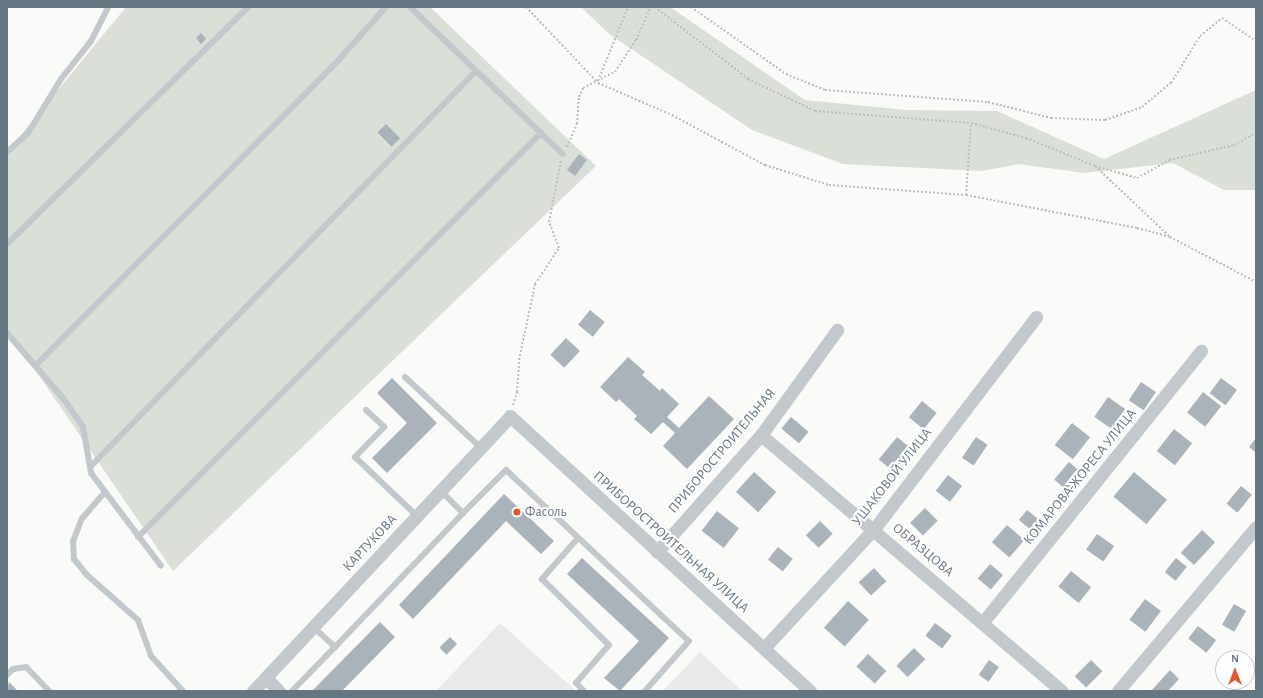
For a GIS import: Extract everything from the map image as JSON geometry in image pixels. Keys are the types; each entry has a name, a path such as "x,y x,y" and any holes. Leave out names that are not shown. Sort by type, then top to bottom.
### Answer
{"street":[{"name":"УШАКОВОЙ УЛИЦА","path":"764,648 874,529 1036,317"},
{"name":"ПРИБОРОСТРОИТЕЛЬНАЯ","path":"657,552 760,435 837,330"},
{"name":"КОМАРОВА-ЖОРЕСА УЛИЦА","path":"983,622 1201,351"},
{"name":"КАРТУКОВА","path":"253,691 510,416"},
{"name":"ПРИБОРОСТРОИТЕЛЬНАЯ УЛИЦА","path":"510,416 810,691"},
{"name":"ОБРАЗЦОВА","path":"760,435 874,529 1062,691"},
{"path":"1118,691 1256,527"},
{"path":"266,678 279,691"}],"lane":[{"path":"7,152 28,133 61,79 91,41 108,7"},
{"path":"7,244 248,7"},
{"path":"36,365 335,64 386,7"},
{"path":"410,7 563,154"},
{"path":"90,467 476,71"},
{"path":"138,537 541,133"},
{"path":"7,332 36,365 83,427 91,473 160,566"},
{"path":"405,377 480,447"},
{"path":"366,410 384,427 355,457 418,516"},
{"path":"292,691 506,470 689,641 645,691"},
{"path":"440,490 463,513"},
{"path":"105,492 82,518 73,541 74,559 87,575 138,620 152,656 183,691"},
{"path":"578,538 542,579 609,645 576,683 584,691"},
{"path":"313,627 335,647"},
{"path":"7,674 13,669 26,667 49,691"}],"path":[{"path":"526,7 598,83 672,115 765,165 829,185 966,195 1170,236"},
{"path":"598,83 628,7"},
{"path":"510,416 517,392 519,360 535,284 559,248 549,222 559,163 577,124 578,97 583,88 598,83 615,72 636,40 651,7"},
{"path":"655,7 748,78 815,110 971,123 1026,138 1095,166 1137,178 1169,160 1234,145 1256,133"},
{"path":"692,7 786,74 825,90 988,102 1051,118 1106,120 1142,107 1171,83 1200,36 1222,18 1256,41"},
{"path":"966,195 971,123"},
{"path":"1095,166 1170,236 1256,282"}],"shaded area":[{"path":"126,7 430,7 596,166 173,571 7,329 7,152"},
{"path":"581,7 670,7 805,100 907,110 997,111 1104,159 1256,90 1256,190 1224,190 1173,163 1084,173 1019,164 982,171 843,164 752,130 609,34"},
{"path":"500,623 576,691 436,691"},
{"path":"700,652 742,691 663,691"}],"building":[{"path":"201,33 206,39 201,44 196,38"},
{"path":"386,124 400,138 392,147 378,132"},
{"path":"579,154 587,160 575,176 567,170"},
{"path":"590,310 605,322 593,337 578,325"},
{"path":"566,338 580,351 564,368 550,355"},
{"path":"628,357 645,372 642,375 660,391 662,388 679,404 667,417 679,428 709,396 734,419 687,469 663,446 675,433 663,422 651,434 634,419 637,416 619,399 616,402 600,387"},
{"path":"392,378 437,423 387,473 372,458 407,423 377,393"},
{"path":"1221,378 1237,390 1226,405 1210,393"},
{"path":"1141,382 1156,392 1144,410 1129,400"},
{"path":"1203,392 1221,406 1205,427 1187,412"},
{"path":"1108,397 1125,409 1111,429 1094,417"},
{"path":"922,401 937,413 924,429 909,417"},
{"path":"791,417 809,432 799,443 781,428"},
{"path":"1072,423 1090,437 1073,459 1055,445"},
{"path":"1174,429 1192,443 1175,465 1157,451"},
{"path":"897,437 912,449 894,471 879,460"},
{"path":"976,437 988,445 974,466 962,458"},
{"path":"1256,438 1256,453 1249,447"},
{"path":"1069,462 1081,472 1066,490 1054,480"},
{"path":"754,472 776,492 758,512 736,492"},
{"path":"1134,472 1167,500 1146,524 1113,497"},
{"path":"948,475 962,486 950,502 936,491"},
{"path":"1241,486 1252,495 1237,513 1227,504"},
{"path":"504,494 554,541 541,554 506,521 413,619 399,605"},
{"path":"925,508 938,521 923,536 910,523"},
{"path":"1027,510 1042,522 1034,532 1019,520"},
{"path":"717,511 739,528 724,548 702,531"},
{"path":"820,521 833,534 819,548 806,535"},
{"path":"1007,525 1024,540 1009,557 992,542"},
{"path":"1202,530 1215,542 1194,565 1181,553"},
{"path":"1097,534 1114,546 1103,562 1086,550"},
{"path":"778,547 793,559 783,571 768,559"},
{"path":"582,558 669,638 620,691 604,678 639,641 567,574"},
{"path":"1176,558 1187,567 1176,581 1165,572"},
{"path":"990,564 1003,575 991,589 978,579"},
{"path":"874,568 886,581 871,595 859,582"},
{"path":"1071,571 1091,587 1079,603 1058,587"},
{"path":"1145,599 1161,611 1145,632 1129,620"},
{"path":"848,601 869,620 845,646 824,628"},
{"path":"1234,604 1246,611 1234,632 1222,625"},
{"path":"380,622 395,637 342,691 312,691"},
{"path":"935,623 952,636 942,648 925,636"},
{"path":"1198,626 1216,640 1206,653 1188,639"},
{"path":"450,637 457,644 446,655 439,648"},
{"path":"914,648 925,659 908,677 896,666"},
{"path":"868,654 886,671 875,683 856,666"},
{"path":"989,660 999,667 989,682 979,675"},
{"path":"1091,660 1102,671 1086,688 1075,676"},
{"path":"1170,670 1179,679 1168,691 1151,691"},
{"path":"9,682 18,691 7,691"}],"place":[{"name":"Фасоль","path":"517,512"}]}
